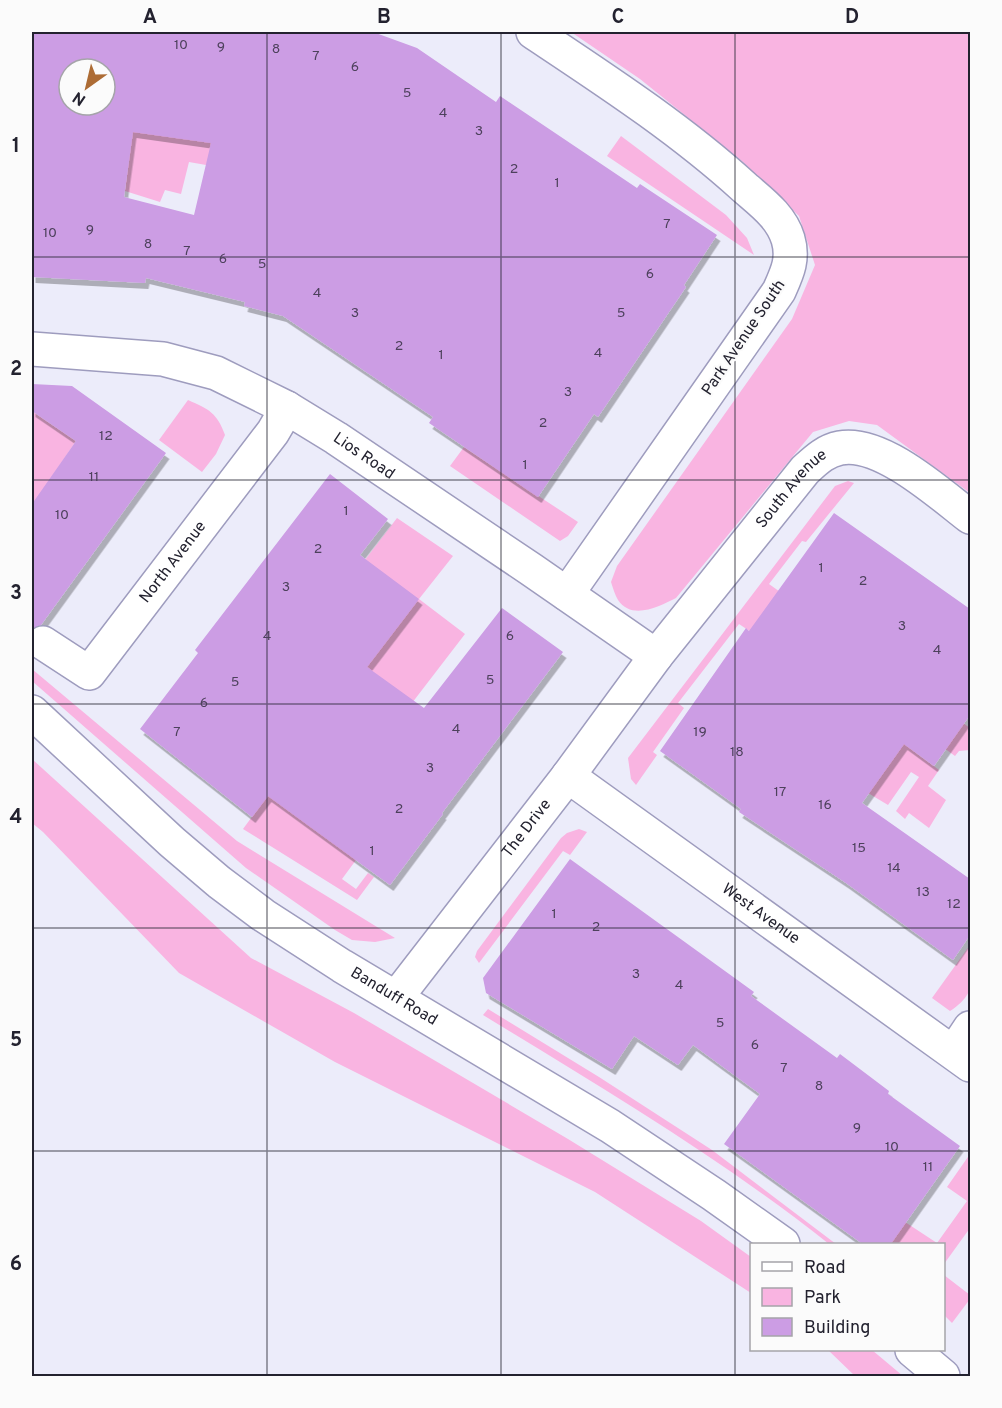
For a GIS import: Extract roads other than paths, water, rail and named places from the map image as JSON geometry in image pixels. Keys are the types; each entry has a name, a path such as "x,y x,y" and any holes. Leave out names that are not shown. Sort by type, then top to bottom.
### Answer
{"street":[{"name":"Park Avenue South","path":"533,32 643,106 719,164 777,217 788,239 791,264 778,291 567,594"},
{"name":"Lios Road","path":"32,349 163,359 216,373 287,408 355,451 656,656"},
{"name":"North Avenue","path":"43,643 89,672 256,455 287,408"},
{"name":"South Avenue","path":"656,656 804,470 824,453 842,448 863,449 896,462 970,517"},
{"name":"The Drive","path":"396,998 568,776 656,656"},
{"name":"Banduff Road","path":"32,712 147,819 219,882 262,915 342,966 610,1126 714,1195 780,1243"},
{"name":"West Avenue","path":"568,776 965,1048"},
{"path":"913,1351 943,1377"}]}
